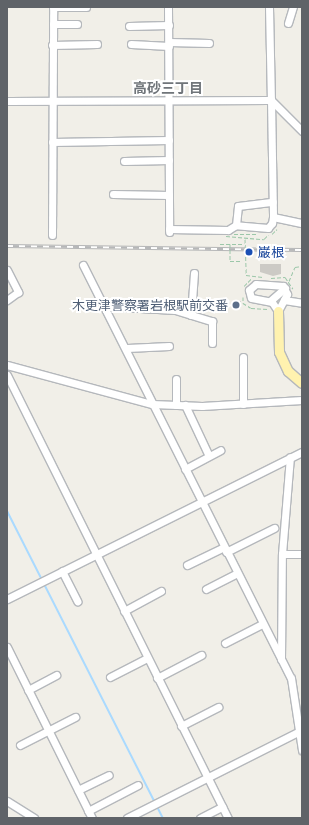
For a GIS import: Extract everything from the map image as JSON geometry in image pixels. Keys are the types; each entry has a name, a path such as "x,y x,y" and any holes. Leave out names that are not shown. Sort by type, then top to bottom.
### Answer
{"main road":[{"path":"278,311 279,352 288,371 302,383"}],"street":[{"path":"52,235 53,7 86,7"},
{"path":"168,7 169,230 228,230 236,226 268,228 273,217 269,7"},
{"path":"288,23 293,7"},
{"path":"52,24 77,24"},
{"path":"129,26 168,25"},
{"path":"131,44 209,43"},
{"path":"52,45 97,44"},
{"path":"7,101 271,100 302,131"},
{"path":"52,142 169,140"},
{"path":"124,161 169,160"},
{"path":"113,194 169,195"},
{"path":"236,226 238,206 273,202"},
{"path":"273,217 302,223"},
{"path":"83,265 126,348 152,404 262,624 291,678 301,731 302,750"},
{"path":"7,270 18,292 7,300"},
{"path":"191,315 194,273"},
{"path":"279,284 285,288 287,294 278,311 270,301 251,298 251,287 279,284"},
{"path":"270,301 285,288"},
{"path":"284,300 302,303"},
{"path":"105,306 159,308 212,321 212,343"},
{"path":"126,348 169,346"},
{"path":"243,358 243,404"},
{"path":"7,365 152,404 243,404 302,400"},
{"path":"7,375 228,818"},
{"path":"176,379 176,404"},
{"path":"185,405 209,456"},
{"path":"185,468 220,450"},
{"path":"7,599 302,452"},
{"path":"281,659 282,554 290,457"},
{"path":"188,566 274,528"},
{"path":"282,554 302,554"},
{"path":"62,571 77,601"},
{"path":"206,590 237,573"},
{"path":"124,611 161,591"},
{"path":"225,643 262,624"},
{"path":"7,647 90,815 138,785"},
{"path":"157,678 201,655"},
{"path":"110,677 147,658"},
{"path":"28,690 56,675"},
{"path":"181,726 218,707"},
{"path":"20,745 75,718"},
{"path":"127,818 301,731"},
{"path":"78,790 109,775"},
{"path":"7,801 34,818"},
{"path":"200,818 222,807"}],"path":[{"path":"226,234 225,239 264,239 268,235"},
{"path":"245,239 246,275 263,274 263,278"},
{"path":"220,244 242,244"},
{"path":"230,244 230,261 242,261"},
{"path":"289,281 294,275 295,267 302,266"}],"building":[{"path":"260,264 281,264 281,274 273,276 260,272"},
{"path":"241,301 241,308 231,308 232,302"}],"waterway":[{"path":"7,511 163,818"}],"railway":[{"path":"7,246 302,250"}],"place":[{"name":"巌根","path":"249,252"},
{"name":"木更津警察署岩根駅前交番","path":"236,305"}],"district":[{"name":"高砂三丁目","path":"168,88"}]}
